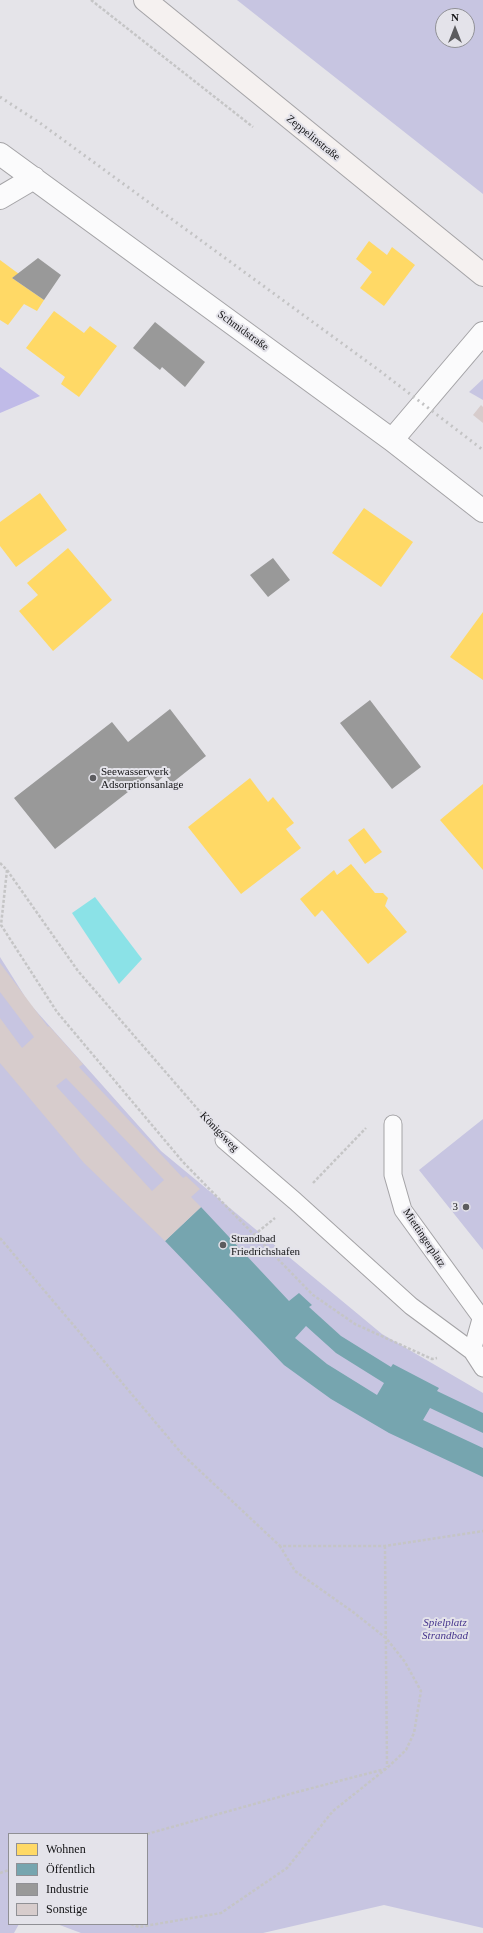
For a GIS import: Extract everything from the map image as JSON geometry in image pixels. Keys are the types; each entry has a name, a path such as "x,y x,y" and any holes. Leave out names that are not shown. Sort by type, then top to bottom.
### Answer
{"main road":[{"name":"Zeppelinstraße","path":"145,0 483,275"}],"street":[{"name":"Schmidstraße","path":"0,154 392,440 483,511"},
{"path":"0,198 34,178"},
{"path":"392,440 483,333"}],"lane":[{"name":"Miettingerplatz","path":"393,1124 393,1175 403,1210 482,1320"},
{"name":"Königsweg","path":"224,1140 295,1201 411,1306 472,1350"},
{"path":"482,1320 472,1350 483,1368"}],"path":[{"name":"Königsweg","path":"0,863 7,870 78,971 224,1140"},
{"path":"7,870 1,925 57,1012 183,1162 313,1295 355,1324 432,1359 472,1350"},
{"path":"332,1164 369,1126"},
{"path":"0,1238 183,1455 280,1546 295,1571 353,1612 386,1638 405,1662 421,1691 414,1733 406,1750 387,1768 333,1811 287,1868 221,1913 139,1927 134,1925"},
{"path":"280,1546 385,1546 483,1531"},
{"path":"385,1546 387,1768"},
{"path":"148,1834 387,1768"}],"green space":[{"path":"237,0 483,0 483,194"},
{"path":"483,379 483,400 469,392"},
{"name":"Strandbad Friedrichshafen","path":"0,957 29,1003 161,1151 382,1334 483,1393 483,1928 384,1905 263,1933 81,1933 60,1925 148,1925 148,1833 8,1833 8,1925 18,1925 14,1933 0,1933"},
{"name":"3","path":"483,1119 483,1250 419,1170"}],"shaded area":[{"path":"0,367 40,396 0,413"}],"water":[{"path":"95,897 142,959 119,984 72,913"}],"building: Wohnen":[{"path":"369,241 387,255 392,247 415,265 384,306 360,288 372,272 356,259"},
{"path":"0,260 19,274 12,278 44,300 37,311 24,304 8,325 0,320"},
{"path":"54,311 84,333 90,326 117,346 79,397 61,384 65,377 26,348"},
{"path":"40,493 67,530 16,567 0,546 0,522"},
{"path":"364,508 413,542 381,587 332,553"},
{"path":"68,548 112,600 53,651 19,611 38,595 27,583"},
{"path":"483,612 483,680 450,657"},
{"path":"250,778 268,802 273,797 294,823 286,829 301,848 241,894 188,827"},
{"path":"483,784 483,870 440,820"},
{"path":"364,828 382,852 365,864 348,840"},
{"path":"351,864 375,893 383,893 388,898 385,906 407,932 368,964 322,910 315,917 300,899 334,870 337,875"}],"building: Öffentlich":[{"path":"201,1207 289,1301 299,1293 312,1305 309,1307 341,1336 391,1367 393,1364 439,1388 437,1391 483,1413 483,1433 430,1408 423,1420 483,1448 483,1477 389,1433 331,1399 284,1365 165,1241","holes":["306,1326 336,1353 384,1383 377,1395 327,1364 295,1338"]}],"building: Industrie":[{"path":"38,258 61,275 44,300 12,278"},
{"path":"155,322 205,362 185,387 162,367 160,370 133,348"},
{"path":"273,558 290,580 268,597 250,575"},
{"path":"370,700 421,767 392,789 340,723"},
{"name":"Seewasserwerk Adsorptionsanlage","path":"170,709 206,756 172,783 165,775 157,782 151,774 55,849 14,798 112,722 128,742"}],"building: Sonstige":[{"path":"481,405 483,407 483,423 473,415"},
{"path":"0,963 48,1027 49,1026 83,1064 79,1067 183,1178 186,1176 200,1189 191,1197 201,1207 165,1241 84,1163 0,1063 0,1018 22,1048 34,1037 0,992","holes":["66,1078 164,1180 152,1191 56,1086"]}],"railway":[{"path":"0,97 40,123 380,371 483,450"}],"place":[{"name":"Seewasserwerk Adsorptionsanlage","path":"93,778"},
{"name":"3","path":"466,1207"},
{"name":"Strandbad Friedrichshafen","path":"223,1245"}],"park label":[{"name":"Spielplatz Strandbad","path":"445,1629"}]}
